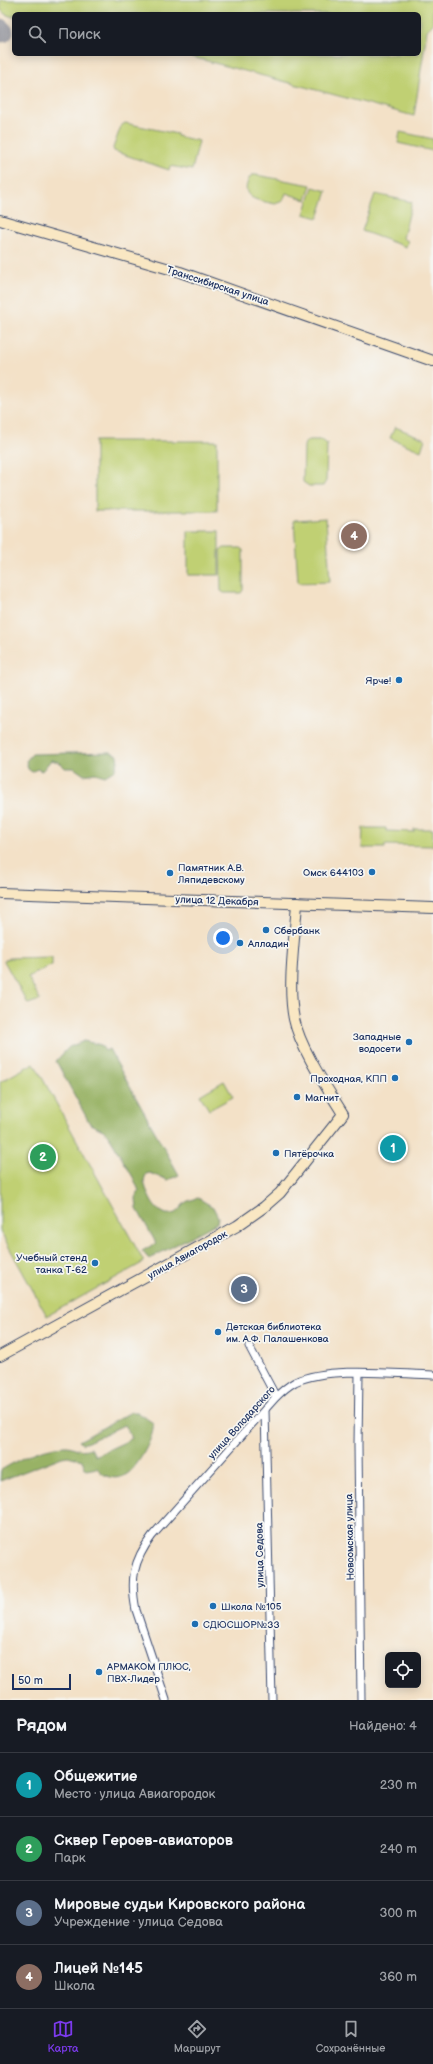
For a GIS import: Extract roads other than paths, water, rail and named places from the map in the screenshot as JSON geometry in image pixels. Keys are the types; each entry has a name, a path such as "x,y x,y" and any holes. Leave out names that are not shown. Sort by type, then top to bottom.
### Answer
{"main road":[{"name":"Транссибирская улица","path":"0,220 180,272 433,361"},
{"name":"улица 12 Декабря","path":"0,893 433,908"},
{"name":"улица Авиагородок","path":"0,1356 237,1226 280,1193 343,1114 299,1036 294,1019 293,969 296,903"}],"street":[{"path":"249,1346 276,1397"},
{"name":"улица Володарского","path":"166,1700 136,1610 133,1595 132,1580 136,1565 145,1546 276,1397 295,1382 324,1375 359,1373 433,1375"},
{"name":"Новоомская улица","path":"359,1373 358,1445 361,1700"},
{"name":"улица Седова","path":"265,1410 272,1700"}],"place":[{"name":"Лицей №145","path":"354,536"},
{"name":"Ярче!","path":"399,680"},
{"name":"Омск 644103","path":"372,872"},
{"name":"Памятник А.В. Ляпидевскому","path":"170,873"},
{"name":"Сбербанк","path":"266,930"},
{"name":"Алладин","path":"240,943"},
{"name":"Западные водосети","path":"409,1042"},
{"name":"Проходная, КПП","path":"395,1078"},
{"name":"Магнит","path":"297,1097"},
{"name":"Общежитие","path":"393,1148"},
{"name":"Пятёрочка","path":"276,1153"},
{"name":"Сквер Героев-авиаторов","path":"43,1157"},
{"name":"Учебный стенд танка Т-62","path":"95,1263"},
{"name":"Мировые судьи Кировского района","path":"244,1289"},
{"name":"Детская библиотека им. А.Ф. Палашенкова","path":"218,1332"},
{"name":"Школа №105","path":"213,1606"},
{"name":"СДЮСШОР№33","path":"195,1624"},
{"name":"АРМАКОМ ПЛЮС, ПВХ-Лидер","path":"99,1672"}]}
